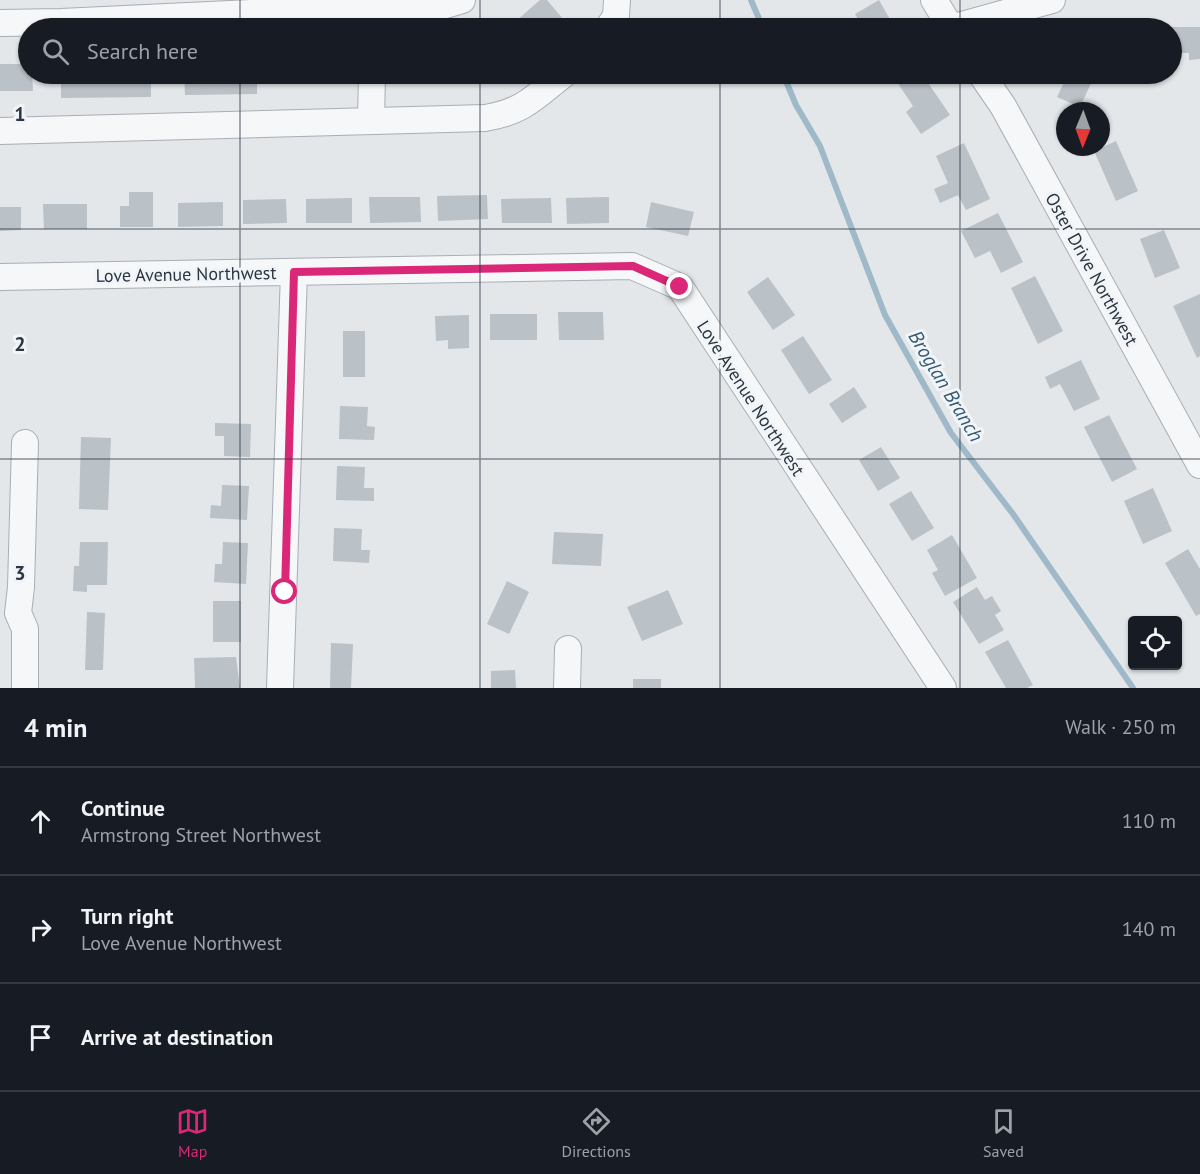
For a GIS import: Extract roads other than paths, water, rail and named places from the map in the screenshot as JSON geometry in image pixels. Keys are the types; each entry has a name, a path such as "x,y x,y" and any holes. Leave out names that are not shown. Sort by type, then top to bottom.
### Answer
{"street":[{"path":"385,18 432,9 462,0"},
{"path":"615,18 617,0"},
{"path":"934,0 945,18"},
{"path":"987,18 1052,0"},
{"path":"145,18 272,12 348,18"},
{"path":"0,23 18,23"},
{"path":"370,120 372,84"},
{"path":"0,131 485,118 506,115 526,105 552,84"},
{"name":"Oster Drive Northwest","path":"988,84 1003,106 1200,465"},
{"name":"Love Avenue Northwest","path":"0,277 633,266 680,287 943,688"},
{"path":"280,688 294,272"},
{"path":"25,443 21,587 9,613 25,629 25,688"},
{"path":"567,688 568,650"}],"waterway":[{"name":"Broglan Branch","path":"751,0 759,18"},
{"name":"Broglan Branch","path":"787,84 796,105 820,146 885,315 951,433 1013,514 1133,688"}]}
